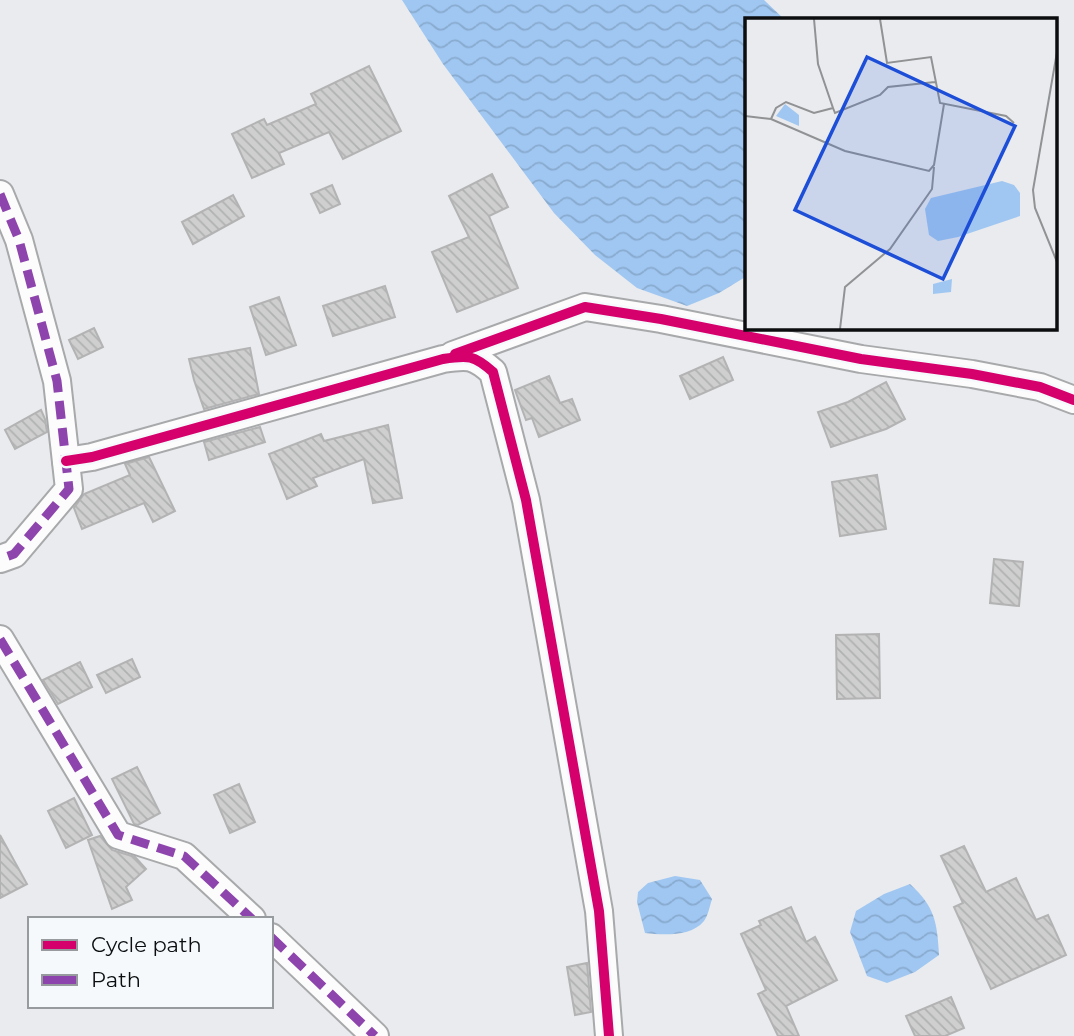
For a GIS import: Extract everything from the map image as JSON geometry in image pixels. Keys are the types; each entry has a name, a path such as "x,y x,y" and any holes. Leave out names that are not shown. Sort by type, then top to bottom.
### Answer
{"street":[{"path":"0,194 19,240 57,381 69,489 14,554 0,559"},
{"path":"66,461 92,457 443,359 584,307 661,319 860,359 972,374 1040,387 1074,400"},
{"path":"443,359 465,356 478,359 493,372 526,500 599,911 609,1036"},
{"path":"0,639 118,835 184,856 250,917"},
{"path":"273,939 375,1036"}],"water":[{"path":"402,0 764,0 783,18 745,18 745,277 719,293 687,306 637,288 595,255 554,213 443,64"},
{"path":"675,876 700,880 712,899 705,919 692,930 684,932 645,933 637,902 638,892 648,883"},
{"path":"910,884 930,908 937,933 939,955 915,972 887,983 867,976 850,932 856,911 884,894"}],"building":[{"path":"369,66 401,131 343,159 329,132 279,153 284,164 252,178 232,134 264,119 267,125 316,104 311,94"},
{"path":"492,174 508,207 489,216 518,288 457,312 432,252 469,237 449,196"},
{"path":"332,185 340,204 320,213 311,194"},
{"path":"233,195 244,216 193,244 182,222"},
{"path":"385,286 395,317 333,336 323,306"},
{"path":"279,297 296,345 266,355 250,307"},
{"path":"94,328 103,347 78,359 69,340"},
{"path":"250,348 259,394 204,409 189,359"},
{"path":"723,357 733,380 690,399 680,376"},
{"path":"549,376 560,403 572,399 580,420 539,437 532,418 526,420 515,390"},
{"path":"886,382 905,419 886,429 831,447 818,412 848,402"},
{"path":"41,410 47,432 15,449 5,430"},
{"path":"388,425 402,498 373,503 364,459 313,478 317,486 287,499 269,454 321,434 324,441"},
{"path":"260,427 265,442 209,460 204,442"},
{"path":"149,457 175,511 153,522 144,503 82,529 74,508 84,494 130,475 125,464"},
{"path":"877,475 886,529 840,536 832,482"},
{"path":"994,559 1023,562 1019,606 990,603"},
{"path":"879,634 880,698 837,699 836,635"},
{"path":"132,659 140,677 106,693 97,675"},
{"path":"80,662 92,687 58,704 43,680"},
{"path":"137,767 160,813 138,825 134,824 112,779"},
{"path":"239,784 255,822 230,833 214,795"},
{"path":"74,798 92,835 66,848 48,811"},
{"path":"0,835 27,884 0,898"},
{"path":"100,836 112,850 135,857 146,869 126,887 132,900 112,909 88,840"},
{"path":"964,846 986,892 1016,878 1036,920 1048,915 1066,955 991,989 954,907 963,903 941,856"},
{"path":"791,907 806,942 815,937 837,980 786,1006 799,1036 778,1036 758,994 766,990 741,934 761,925 759,921"},
{"path":"587,963 591,1012 575,1015 567,967"},
{"path":"951,997 964,1028 945,1036 915,1036 906,1016"}],"marked path":[{"path":"0,194 19,240 57,381 69,489 14,554 0,559"},
{"path":"0,639 118,835 184,856 250,917"},
{"path":"273,939 375,1036"}],"cycle path":[{"path":"455,354 585,307 661,319 861,359 972,374 1040,387 1074,400"},
{"path":"66,461 92,457 443,359 470,358 481,362 493,372 526,500 599,911 609,1036"}]}
